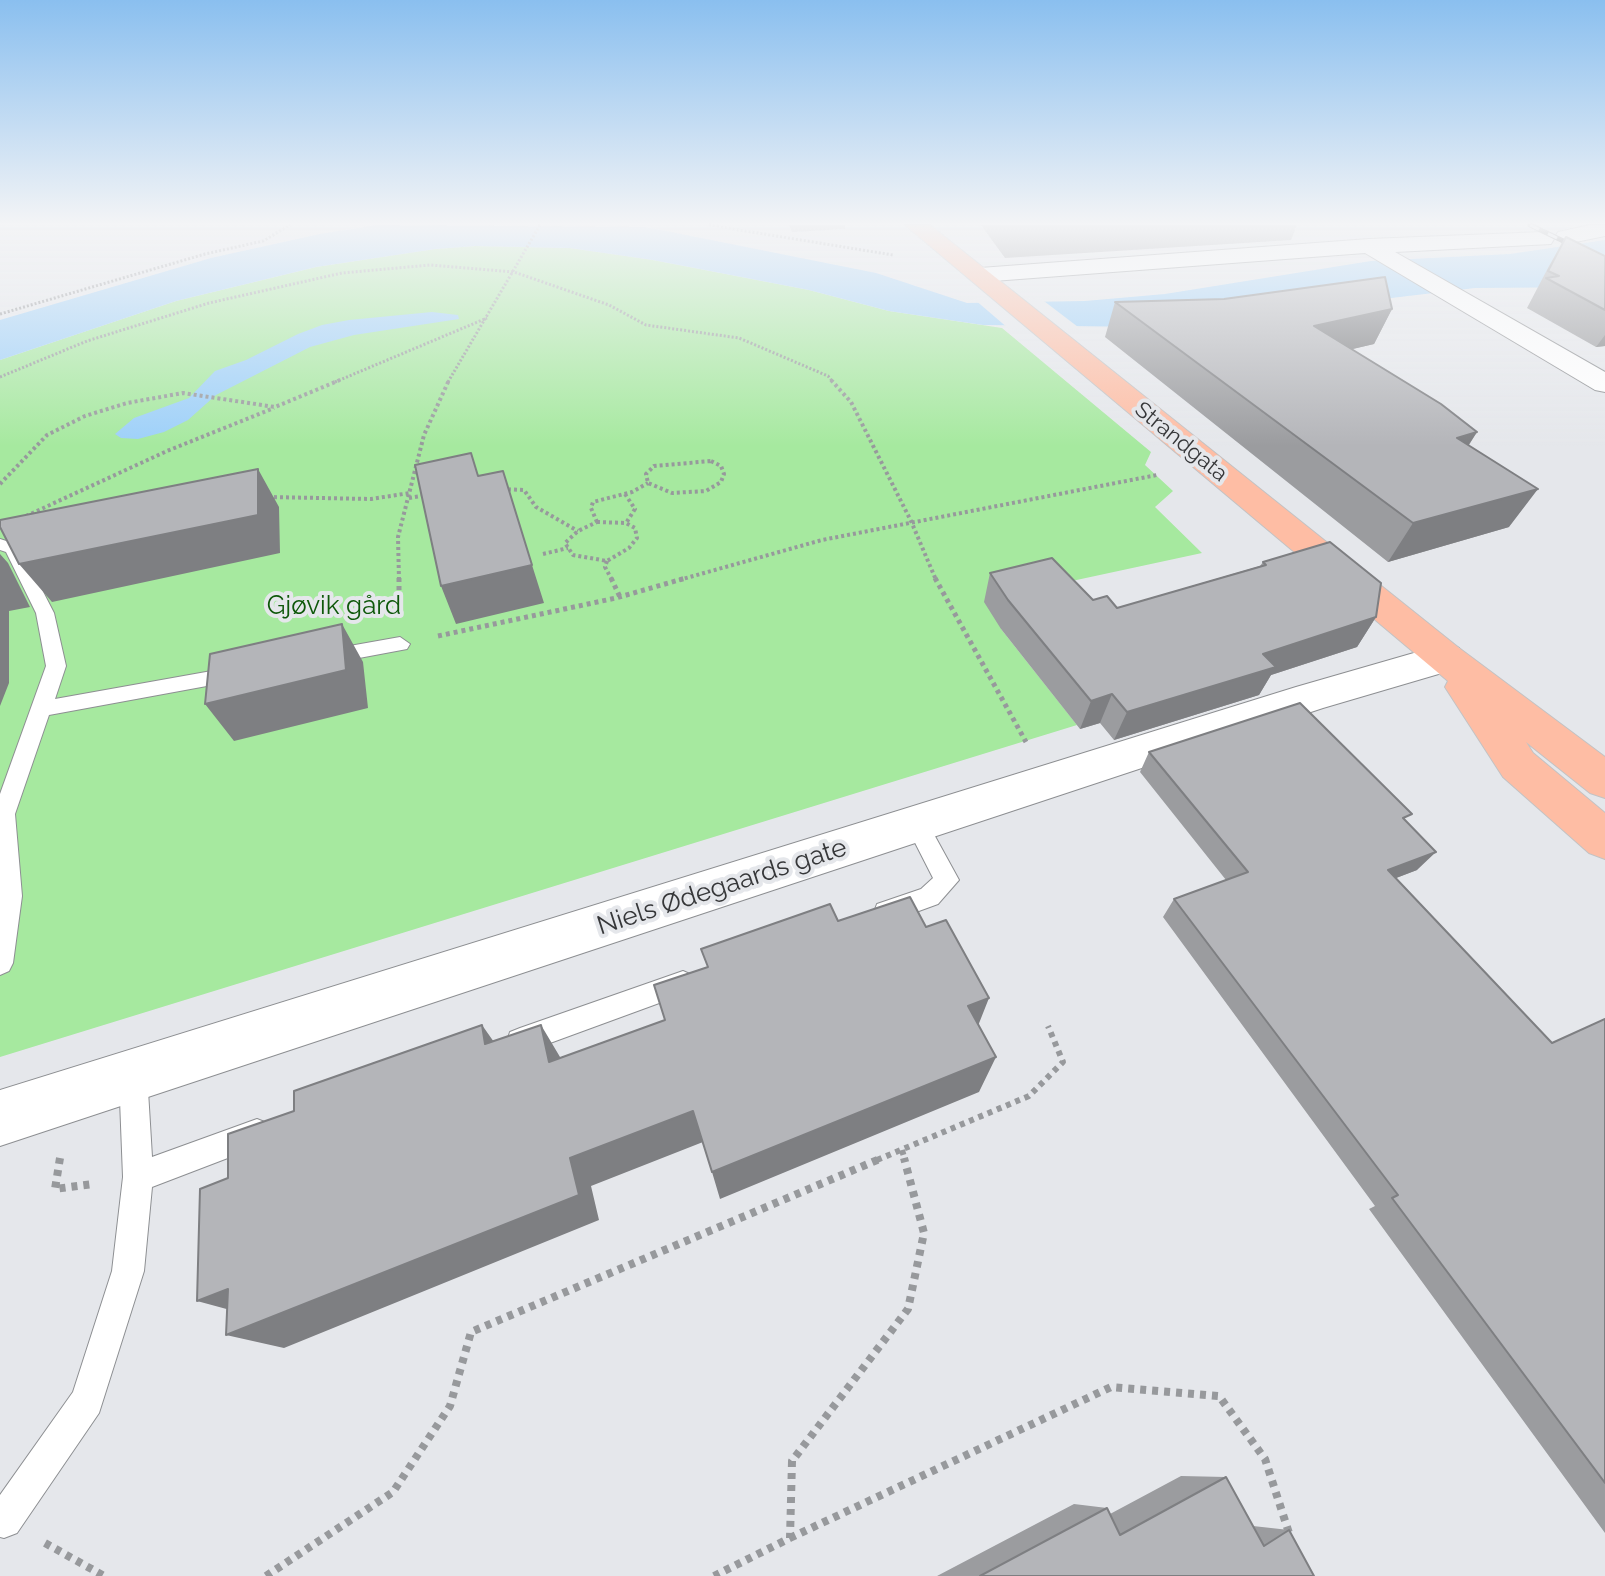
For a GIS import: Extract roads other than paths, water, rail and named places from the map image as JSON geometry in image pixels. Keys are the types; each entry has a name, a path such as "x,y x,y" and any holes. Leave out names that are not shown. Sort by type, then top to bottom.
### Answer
{"main road":[{"name":"Strandgata","path":"1008,299 1445,658 1605,781"},
{"name":"Strandgata","path":"1445,658 1518,765 1605,840"}],"street":[{"path":"1462,299 1605,384"},
{"name":"Niels Ødegaards gate","path":"0,1118 1310,697 1445,658"}],"lane":[{"path":"0,544 13,549 45,613 56,666 2,814 5,898 0,963"},
{"path":"306,661 400,644"},
{"path":"39,709 259,670"},
{"path":"869,918 929,897 947,880 917,825"},
{"path":"495,1049 704,976"},
{"path":"4,1520 87,1401 128,1271 138,1177 133,1074"},
{"path":"138,1177 285,1123"}],"water":[{"path":"73,299 186,299 0,360 0,320"},
{"path":"842,299 953,299 967,303 1113,299 1387,299 1149,327 983,325 889,311"},
{"path":"432,312 458,315 459,319 354,335 310,347 216,395 188,420 164,432 138,439 121,438 115,434 134,418 189,398 215,371 246,360 298,334 349,320"}],"park label":[{"name":"Gjøvik gård","path":"334,606"}]}
